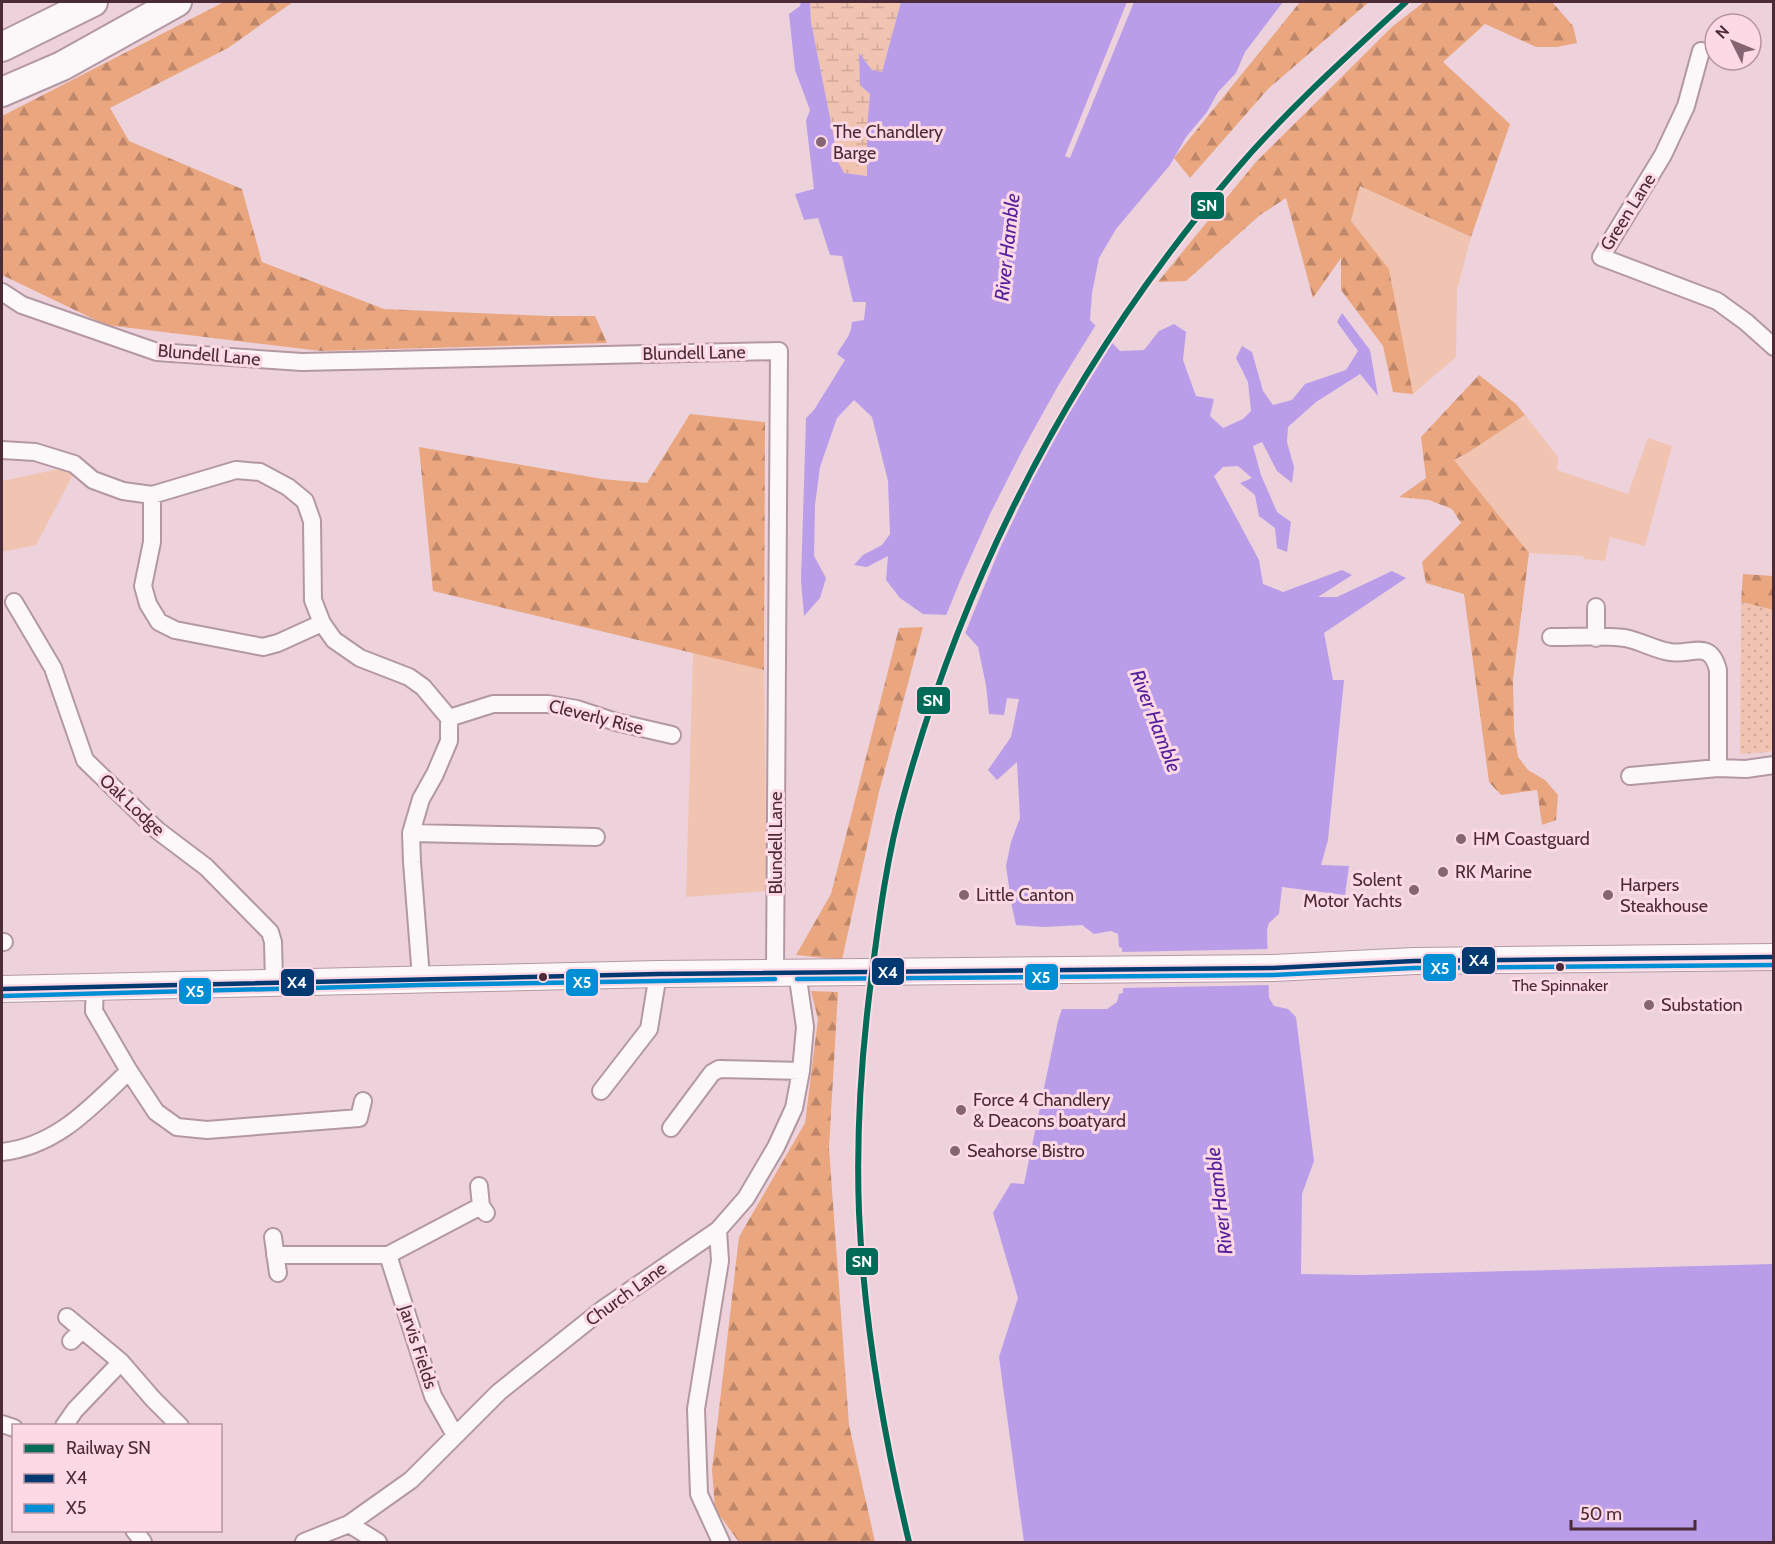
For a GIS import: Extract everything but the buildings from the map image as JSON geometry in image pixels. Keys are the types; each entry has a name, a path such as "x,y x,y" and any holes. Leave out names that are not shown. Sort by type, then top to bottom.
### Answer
{"highway":[{"path":"2,47 93,2"},
{"path":"2,92 62,66 177,2"}],"main road":[{"path":"2,989 421,978 1273,968 1414,961 1773,957"}],"street":[{"name":"Green Lane","path":"1701,51 1686,106 1663,155 1601,257 1717,301 1773,346"},
{"name":"Blundell Lane","path":"2,292 22,304 157,352 302,362 779,351 786,972"},
{"path":"2,450 35,453 74,464 93,480 123,491 152,495 236,470 260,472 288,487 304,501 312,521 313,600 322,622 334,640 360,658 409,677 423,687 449,718 449,741 421,799 411,833 421,978"},
{"path":"152,495 152,542 143,586 148,604 159,622 174,630 263,647 278,643 322,622"},
{"name":"Oak Lodge","path":"14,602 53,668 86,760 157,830 206,867 270,932 273,942 274,982"},
{"path":"1596,607 1596,638"},
{"path":"1551,637 1623,638 1672,653 1700,649 1709,654 1716,662 1718,670 1718,768"},
{"name":"Cleverly Rise","path":"449,718 493,704 548,704 577,709 616,722 672,735"},
{"path":"1630,776 1718,768 1746,769 1773,765"},
{"path":"411,833 596,837"},
{"name":"Church Lane","path":"304,1542 349,1524 411,1480 500,1392 603,1309 718,1230 746,1198 776,1147 795,1108 805,1027 786,972"},
{"path":"600,1091 649,1029 658,974"},
{"path":"95,987 94,1011 129,1071 156,1112 177,1127 210,1136 359,1118 363,1101"},
{"path":"671,1128 711,1073 719,1068 801,1071"},
{"path":"2,1152 32,1147 65,1130 129,1071"},
{"path":"275,1255 388,1255 484,1210 479,1186"},
{"path":"718,1230 720,1261 696,1409 699,1494 721,1542"},
{"path":"273,1237 278,1273"},
{"name":"Jarvis Fields","path":"388,1255 433,1396 455,1435"},
{"path":"67,1317 76,1336 121,1362 153,1399 179,1424"},
{"path":"65,1424 75,1410 121,1362"},
{"path":"349,1524 378,1542"}],"green space":[{"path":"224,2 293,2 228,48 110,108 129,141 242,189 262,262 384,309 595,316 607,343 321,351 106,325 2,275 2,116"},
{"path":"810,2 901,2 882,72 872,70 860,54 870,94 867,176 844,173 835,156 834,138 811,22"},
{"path":"1300,2 1369,2 1268,89 1190,178 1174,158"},
{"path":"1424,2 1552,2 1573,26 1577,43 1557,47 1536,47 1485,24 1443,62 1510,124 1471,237 1360,186 1351,221 1389,269 1413,394 1393,392 1383,346 1341,290 1341,258 1313,298 1286,198 1260,215 1186,281 1158,282 1255,163 1393,26"},
{"path":"1360,186 1471,237 1457,290 1456,357 1413,394 1389,269 1351,221"},
{"path":"1479,375 1516,404 1525,415 1454,460 1529,553 1513,679 1514,731 1518,757 1528,770 1545,780 1558,795 1556,820 1542,825 1537,790 1501,795 1489,782 1464,594 1426,583 1422,562 1461,523 1452,509 1429,500 1399,497 1426,478 1421,437"},
{"path":"690,414 765,422 764,670 433,591 419,447 602,479 647,483"},
{"path":"1525,415 1558,457 1557,470 1628,494 1648,438 1672,446 1645,546 1610,537 1605,561 1584,559 1583,556 1529,553 1454,460"},
{"path":"78,465 36,545 2,552 2,481"},
{"path":"1743,574 1773,576 1773,610 1741,602"},
{"path":"1741,602 1773,610 1774,749 1769,752 1740,754"},
{"path":"923,627 879,792 842,960 796,955 831,894 899,628"},
{"path":"693,653 764,670 767,891 686,897"},
{"path":"811,991 838,992 829,1148 849,1425 875,1542 739,1542 715,1509 712,1470 739,1237 805,1123 818,1019"}],"water":[{"name":"River Hamble","path":"801,2 810,2 811,22 834,138 835,156 844,173 867,176 870,94 860,85 859,53 872,70 882,72 901,2 1283,2 1245,52 1236,73 1218,92 1207,112 1186,137 1170,165 1116,229 1099,258 1092,293 1090,320 1120,351 1144,350 1159,331 1174,324 1186,332 1183,360 1196,396 1214,399 1210,416 1223,428 1243,419 1251,411 1248,382 1236,358 1242,346 1252,352 1263,391 1273,405 1292,400 1305,384 1346,370 1358,351 1337,322 1342,313 1370,350 1378,396 1360,374 1316,402 1288,427 1287,442 1294,467 1292,483 1277,471 1262,442 1253,446 1261,475 1277,512 1291,522 1287,552 1277,548 1275,528 1259,516 1255,495 1240,483 1252,478 1238,466 1223,467 1214,476 1259,560 1263,584 1283,592 1342,570 1352,575 1318,597 1337,597 1392,571 1406,578 1324,633 1333,680 1344,680 1328,840 1321,865 1349,866 1345,895 1282,887 1279,914 1269,923 1267,930 1269,998 1274,1006 1288,1009 1296,1017 1314,1161 1302,1194 1301,1274 1362,1275 1773,1264 1773,1542 1024,1542 999,1357 1018,1298 993,1213 1011,1183 1024,1184 1062,1009 1107,1009 1117,1002 1119,994 1123,993 1122,948 1119,947 1118,934 1111,931 1094,934 1082,925 1044,927 1016,925 1006,866 1011,842 1020,818 1017,762 997,780 988,770 1011,737 1019,699 1007,698 1004,715 989,714 978,647 949,615 923,614 900,598 886,580 888,556 867,567 854,565 863,555 882,545 890,534 888,481 872,417 854,400 837,418 820,467 815,505 814,556 826,578 820,598 804,616 801,580 806,418 814,410 845,360 837,354 849,335 852,322 864,320 866,302 853,302 842,256 830,255 818,218 804,220 795,194 814,189 806,121 810,110 795,70 789,14 800,6"}],"pier":[{"path":"1127,2 1134,2 1070,158 1065,156"},
{"path":"1097,323 1114,340 1065,420 1031,483 1000,548 964,636 945,618 960,581 1023,449"},
{"path":"1271,949 1272,985 1121,988 1120,952"}],"rail line":[{"name":"SN","path":"909,1542 883,1419 870,1337 859,1212 859,1125 867,1010 884,887 898,818 930,709 961,625 996,544 1035,465 1079,388 1126,313 1179,241 1255,148 1318,84 1406,2"}],"transit line":[{"name":"X4","path":"2,989 658,974 1273,968 1414,961 1774,957"},
{"name":"X5","path":"797,979 1273,975 1414,968 1774,965"},
{"name":"X5","path":"2,996 775,979"}],"place":[{"name":"The Chandlery Barge","path":"821,142"},
{"name":"HM Coastguard","path":"1461,839"},
{"name":"RK Marine","path":"1443,872"},
{"name":"Solent Motor Yachts","path":"1414,890"},
{"name":"Little Canton","path":"964,895"},
{"name":"Harpers Steakhouse","path":"1608,895"},
{"name":"The Spinnaker","path":"1560,967"},
{"name":"Substation","path":"1649,1005"},
{"name":"Force 4 Chandlery & Deacons boatyard","path":"961,1110"},
{"name":"Seahorse Bistro","path":"955,1151"}]}
